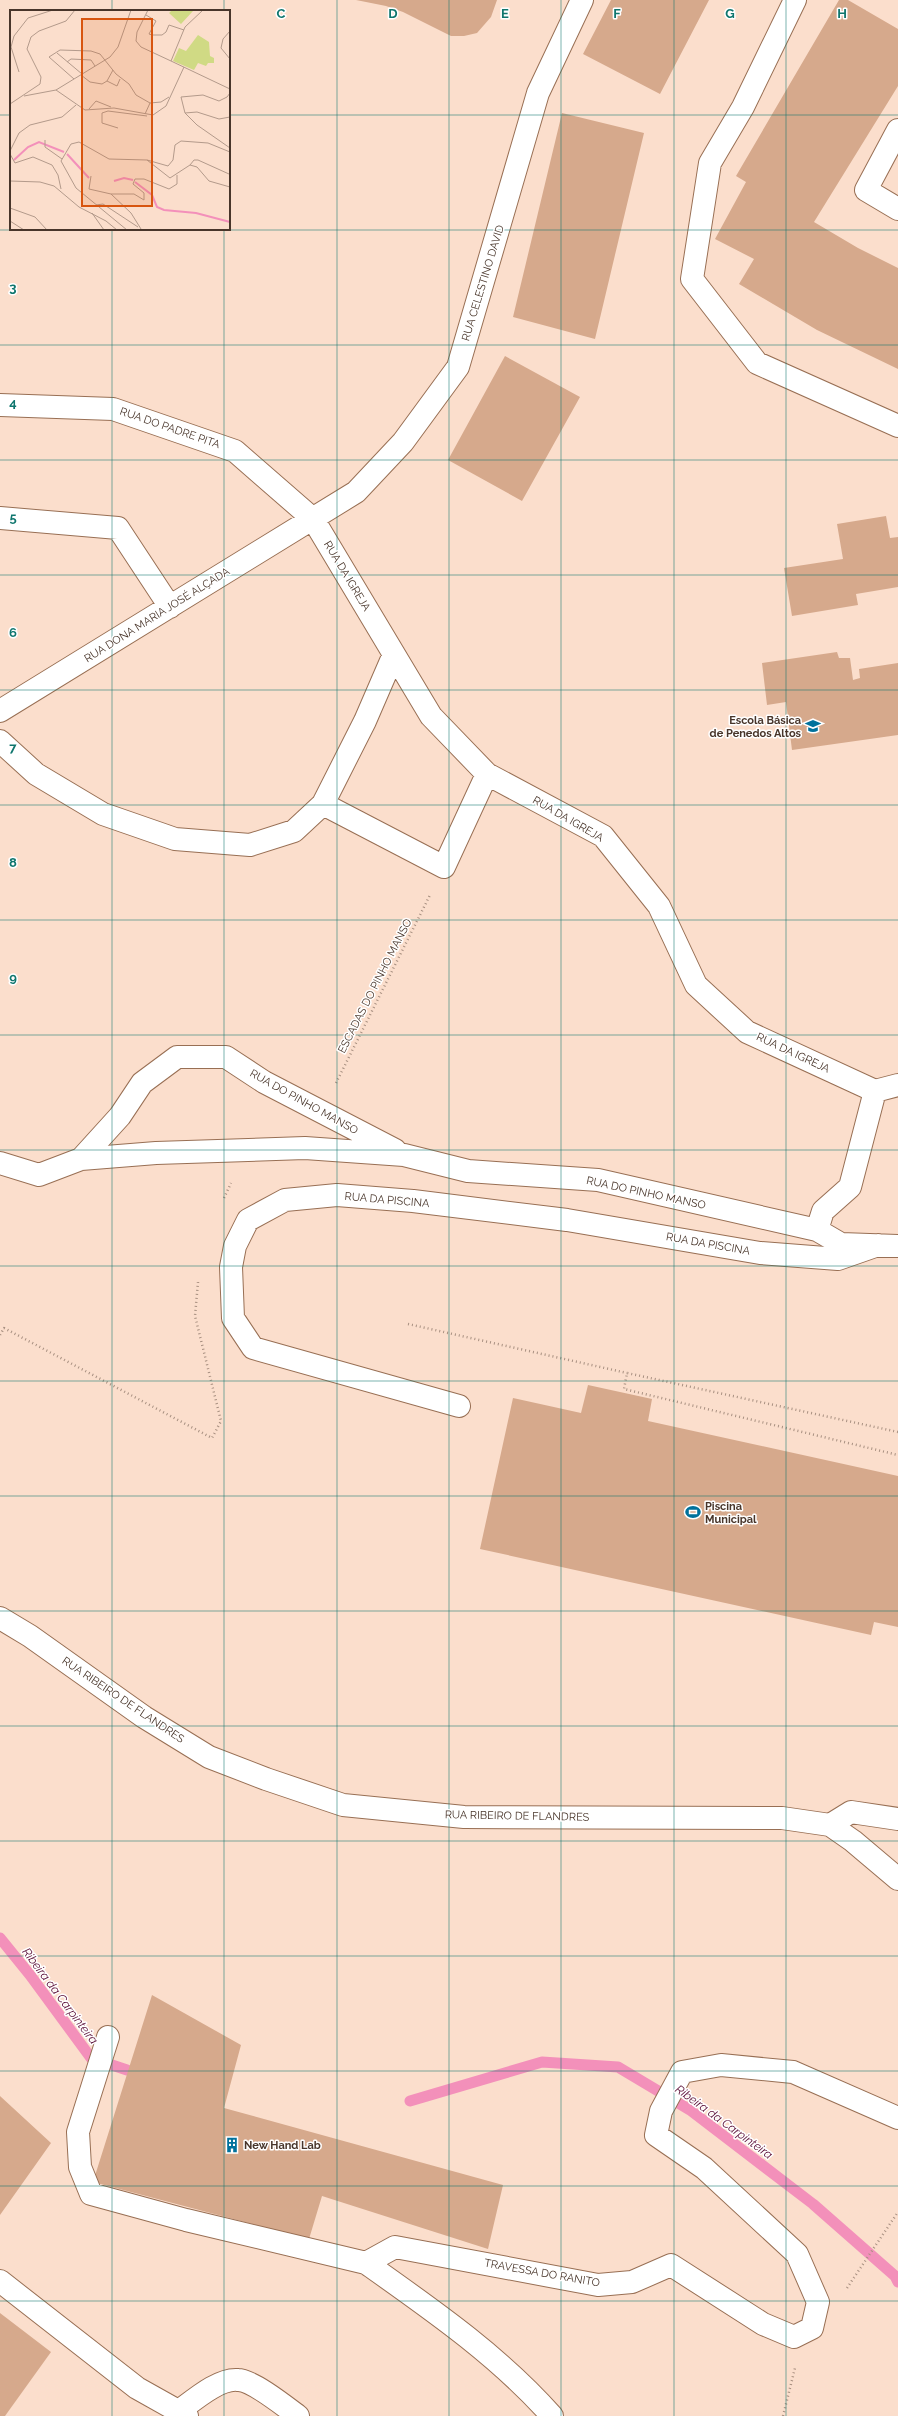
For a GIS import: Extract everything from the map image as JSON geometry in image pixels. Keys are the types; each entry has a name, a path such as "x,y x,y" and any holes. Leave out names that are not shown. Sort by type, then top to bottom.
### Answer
{"street":[{"name":"RUA CELESTINO DAVID","path":"314,519 356,492 403,442 458,367 538,93 582,0"},
{"path":"795,0 743,107 710,163 692,279 757,363 898,426"},
{"path":"898,130 866,190 898,209"},
{"name":"RUA DO PADRE PITA","path":"0,405 113,409 234,451 314,519"},
{"path":"0,518 118,528 170,608"},
{"name":"RUA DONA MARIA JOSÉ ALÇADA","path":"0,711 314,519"},
{"name":"RUA DA IGREJA","path":"314,519 431,716 487,774 603,836 659,906 696,985 747,1032 875,1091"},
{"path":"0,741 36,774 103,814 175,839 250,845 294,831 323,804 365,721 394,654"},
{"path":"323,804 444,867 487,774"},
{"name":"RUA DO PINHO MANSO","path":"80,1159 120,1116 142,1083 177,1057 226,1056 264,1082 404,1154"},
{"path":"817,1230 823,1211 850,1187 875,1091 898,1085"},
{"name":"RUA DO PINHO MANSO","path":"0,1163 39,1175 80,1159 156,1153 305,1148 404,1154 468,1171 598,1180 817,1230 841,1244 888,1246"},
{"name":"RUA DA PISCINA","path":"459,1406 253,1348 233,1318 231,1267 235,1246 248,1220 285,1200 337,1195 413,1201 567,1220 760,1253 838,1259 888,1246"},
{"name":"RUA RIBEIRO DE FLANDRES","path":"0,1618 30,1636 144,1717 209,1757 266,1779 342,1805 464,1817 782,1818 830,1825 853,1841 898,1878"},
{"path":"830,1825 851,1812 898,1819"},
{"path":"108,2037 78,2132 80,2167 91,2194 186,2220 366,2262 418,2300 524,2385 552,2416"},
{"name":"TRAVESSA DO RANITO","path":"366,2262 395,2247 598,2285 632,2282 671,2265 763,2324 794,2336 812,2328 818,2302 797,2254 704,2168 656,2135 661,2111 682,2072 721,2065 793,2072 898,2118"},
{"path":"0,2281 137,2388 183,2413 216,2385 238,2380 264,2392 298,2416"}],"path":[{"name":"ESCADAS DO PINHO MANSO","path":"321,1112 444,867"},
{"path":"408,1324 898,1432"},
{"path":"0,1335 4,1328 212,1438 221,1421"},
{"path":"627,1373 624,1389 898,1455"}],"building":[{"path":"356,0 497,0 491,17 477,33 464,36 451,36 403,12 386,6"},
{"path":"611,0 709,0 660,94 583,54"},
{"path":"839,0 848,0 898,29 898,86 814,222 858,248 898,268 898,369 817,330 739,284 754,259 715,239 746,182 736,176"},
{"path":"562,113 644,133 595,339 513,317"},
{"path":"505,356 580,397 522,501 448,460"},
{"path":"886,516 890,538 898,537 898,587 856,594 858,605 792,616 784,568 843,559 837,524"},
{"path":"837,652 839,658 850,658 853,680 860,678 859,669 898,663 898,735 792,750 786,702 767,705 762,663"},
{"name":"Piscina Municipal","path":"588,1385 652,1399 648,1421 898,1476 898,1627 874,1622 871,1635 480,1549 513,1398 581,1413"},
{"name":"New Hand Lab","path":"152,1995 241,2045 224,2108 503,2185 488,2249 322,2196 309,2239 93,2182"},
{"path":"0,2096 51,2143 0,2215"},
{"path":"0,2313 51,2352 5,2416 0,2416"}],"waterway":[{"name":"Ribeira da Carpinteira","path":"0,1938 30,1975 91,2058 127,2070"},
{"name":"Ribeira da Carpinteira","path":"410,2101 542,2062 618,2067 690,2110 813,2204 895,2276 898,2282"}],"place":[{"name":"Escola Básica de Penedos Altos","path":"813,726"},
{"name":"Piscina Municipal","path":"693,1512"},
{"name":"New Hand Lab","path":"232,2145"}]}
